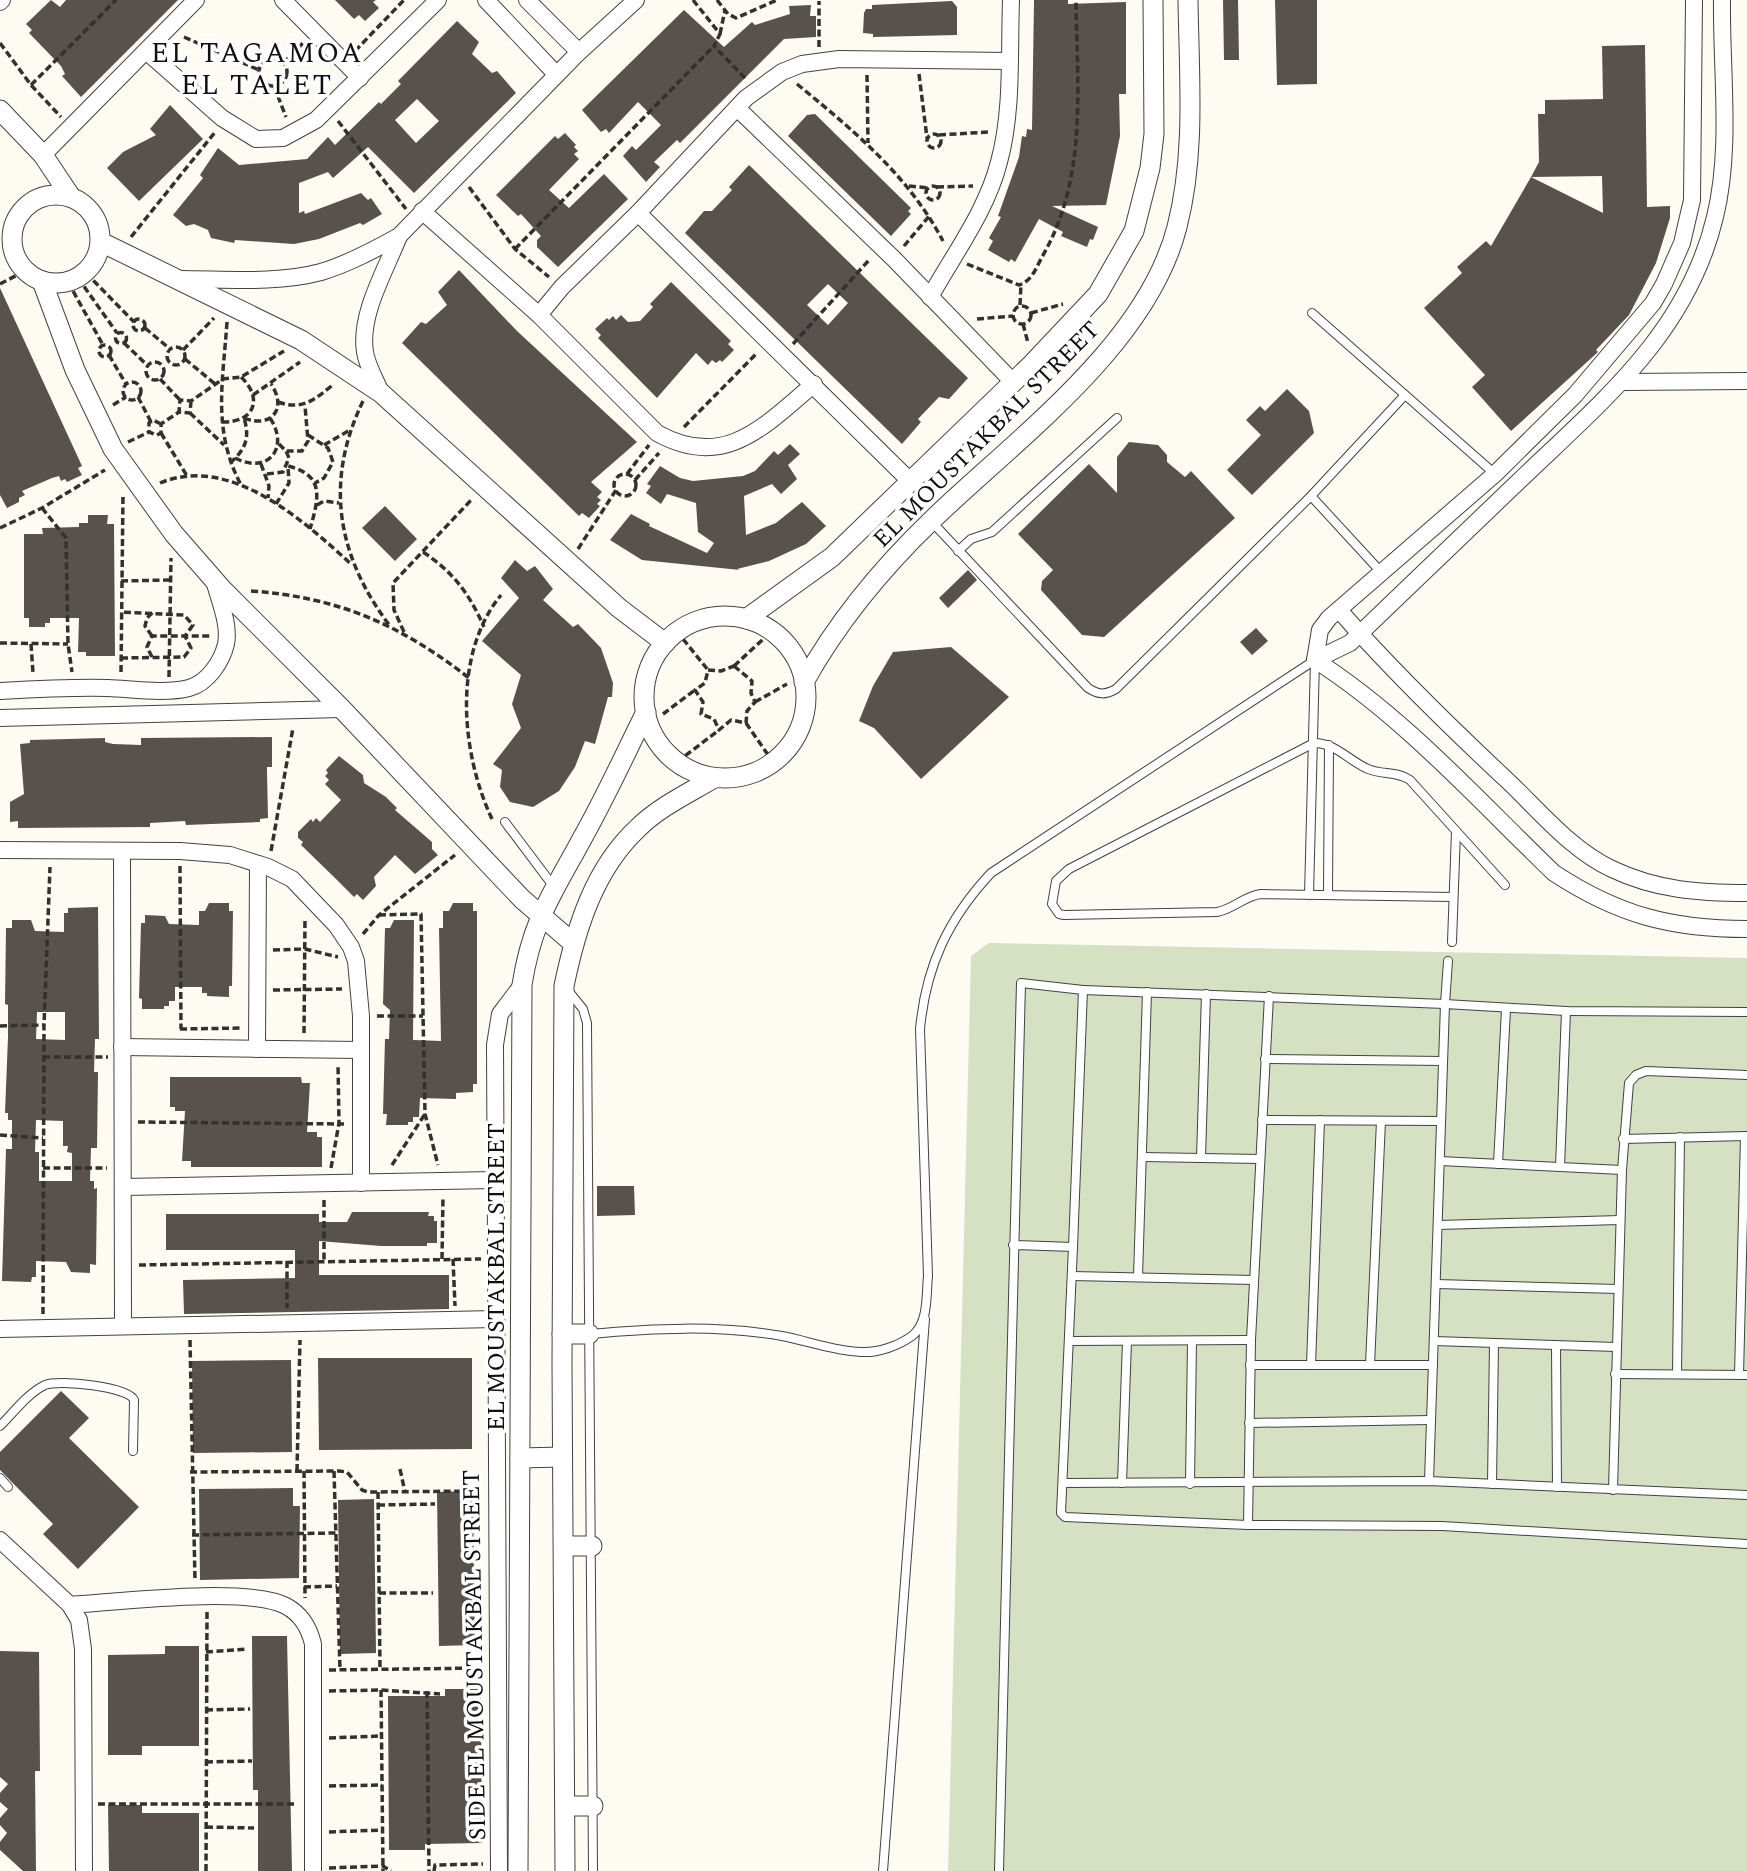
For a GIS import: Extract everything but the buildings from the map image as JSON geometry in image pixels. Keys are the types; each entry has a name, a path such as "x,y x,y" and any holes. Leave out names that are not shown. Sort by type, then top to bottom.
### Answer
{"street":[{"path":"43,155 197,0"},
{"path":"283,0 360,78"},
{"path":"146,51 226,119 256,139 293,135 328,108 438,0"},
{"path":"486,0 556,74"},
{"path":"527,0 579,52"},
{"path":"180,279 279,279 320,272 365,255 399,236 556,74 636,0"},
{"path":"930,297 991,186 1005,132 1011,0"},
{"name":"EL MOUSTAKBAL STREET","path":"746,619 832,557 1013,382 1098,294 1134,231 1150,168 1154,134 1153,0"},
{"name":"EL MOUSTAKBAL STREET","path":"804,679 876,577 931,521 1087,374 1130,325 1149,297 1173,241 1186,188 1190,139 1188,0"},
{"path":"1315,660 1321,630 1339,610 1494,474 1575,395 1653,303 1674,264 1688,222 1694,178 1694,0"},
{"path":"1315,660 1338,651 1359,634 1624,382 1682,303 1702,261 1716,215 1723,142 1722,0"},
{"path":"539,315 755,89 782,72 818,61 867,58 1009,61"},
{"path":"737,108 894,259 1013,382"},
{"path":"0,110 43,155 71,197"},
{"path":"34,276 77,278 98,254 101,242 97,220 81,202 71,197 48,195 27,205 14,224 6,229 15,256 34,276 75,370 121,463 174,534 218,583 539,915 573,943"},
{"path":"638,213 770,340 910,481"},
{"path":"418,215 539,315 664,437 700,449 732,443 754,434 814,384"},
{"path":"376,390 365,355 364,338 369,314 399,236"},
{"path":"101,242 309,345 349,371 376,390 638,625 671,637"},
{"path":"1624,382 1747,380"},
{"path":"0,691 74,687 189,688 208,675 220,660 227,636 218,583"},
{"path":"1339,610 1410,688 1573,844 1611,869 1652,885 1696,893 1747,893"},
{"path":"710,617 746,619 772,631 786,643 804,679 806,699 797,735 773,762 745,776 714,778 677,762 660,745 647,718 647,675 671,637 710,617"},
{"path":"1315,660 1355,687 1554,873 1584,892 1651,920 1686,927 1747,929"},
{"path":"0,718 297,708 342,709"},
{"name":"EL MOUSTAKBAL STREET","path":"517,1871 522,985 527,951 539,915 647,718"},
{"path":"565,1871 562,1457 564,986 573,943 590,896 608,864 638,828 714,778"},
{"path":"0,850 180,851 230,855 263,865 292,879 305,890 354,954 361,1016 361,1183"},
{"path":"122,851 123,1325"},
{"path":"257,1049 257,950 263,865"},
{"name":"SIDE EL MOUSTAKBAL STREET","path":"499,1867 495,1491 495,1045 500,1014 522,985"},
{"path":"122,1052 360,1050"},
{"path":"123,1187 494,1180"},
{"path":"0,1329 496,1319"},
{"path":"562,1334 589,1334"},
{"path":"520,1458 562,1457"},
{"path":"0,1540 70,1605 79,1620 83,1649 84,1871"},
{"path":"564,1546 592,1546"},
{"path":"70,1605 202,1597 283,1604 306,1624 313,1644 313,1870"},
{"path":"565,1806 593,1806"}],"lane":[{"path":"1312,313 1494,474"},
{"path":"931,521 1088,688 1096,694 1106,694 1115,689 1311,496 1405,395"},
{"path":"958,551 971,539 992,532 1117,418"},
{"path":"1311,496 1381,572"},
{"path":"1309,895 1315,660"},
{"path":"883,1871 928,1276 920,1029 923,994 933,960 947,928 967,899 991,873 1315,660"},
{"path":"1453,897 1253,895 1232,908 1217,912 1065,915 1059,914 1052,904 1056,881 1069,869 1314,743 1329,745 1366,768 1395,772 1410,780 1505,885"},
{"path":"1328,895 1329,745"},
{"path":"505,822 554,887"},
{"path":"1452,942 1456,831"},
{"path":"1429,1481 1448,961"},
{"path":"999,1871 1021,983 1083,990 1269,996 1506,1009 1747,1012"},
{"path":"564,986 583,1009 587,1023 593,1871"},
{"path":"1083,990 1061,1513 1065,1517 1248,1525 1442,1526 1747,1545"},
{"path":"1138,1277 1147,992"},
{"path":"1201,1158 1206,994"},
{"path":"1248,1525 1250,1365 1269,996"},
{"path":"1498,1164 1506,1009"},
{"path":"1560,1167 1566,1011"},
{"path":"1265,1059 1443,1061"},
{"path":"1613,1490 1623,1139 1629,1083 1636,1074 1646,1071 1747,1075"},
{"path":"1262,1120 1441,1121"},
{"path":"1311,1365 1320,1120"},
{"path":"1370,1365 1381,1121"},
{"path":"1615,1374 1743,1375 1746,1136 1623,1139"},
{"path":"1677,1374 1680,1137"},
{"path":"1142,1157 1260,1159"},
{"path":"1440,1161 1622,1170"},
{"path":"1438,1225 1620,1220"},
{"path":"1013,1245 1073,1247"},
{"path":"1072,1276 1254,1280"},
{"path":"1436,1284 1618,1289"},
{"path":"589,1334 656,1328 724,1330 782,1336 863,1353 894,1346 915,1334 925,1313"},
{"path":"1069,1341 1251,1340"},
{"path":"1122,1483 1127,1341"},
{"path":"1189,1484 1192,1341"},
{"path":"1434,1341 1616,1347"},
{"path":"1492,1484 1494,1343"},
{"path":"1556,1345 1557,1487"},
{"path":"1250,1365 1433,1365"},
{"path":"0,1426 35,1392 56,1382 125,1391 134,1401 133,1451"},
{"path":"1249,1423 1431,1420"},
{"path":"0,1478 8,1486"},
{"path":"1063,1483 1429,1481 1747,1495"}],"path":[{"path":"31,85 116,0"},
{"path":"344,62 404,0"},
{"path":"693,0 720,34"},
{"path":"717,0 732,17 741,18 777,0"},
{"path":"818,61 820,0"},
{"path":"515,249 714,46 720,34 725,10"},
{"path":"167,29 259,70"},
{"path":"283,63 314,31"},
{"path":"0,43 31,85 72,128"},
{"path":"714,46 755,89"},
{"path":"867,58 868,143"},
{"path":"278,59 283,63 286,68 284,80 274,86 262,82 259,70 265,60 278,59"},
{"path":"917,59 927,143 934,148 941,143 939,135"},
{"path":"274,86 293,135"},
{"path":"328,108 418,215"},
{"path":"121,250 226,119"},
{"path":"927,138 934,133 1005,132"},
{"path":"459,174 515,249 562,288"},
{"path":"909,186 991,186"},
{"path":"928,188 926,196 933,201 940,195 937,187"},
{"path":"894,259 930,215"},
{"path":"784,354 881,247"},
{"path":"0,284 34,276"},
{"path":"77,278 134,322 141,319 145,328 170,349 183,350"},
{"path":"77,278 117,333 117,343 124,343 148,366"},
{"path":"77,278 103,345"},
{"path":"1013,316 1016,307 1020,305 1021,284"},
{"path":"183,350 228,304"},
{"path":"228,304 222,422 230,463 242,487"},
{"path":"1013,316 1019,324 1028,322 1029,309 1020,305"},
{"path":"954,322 1013,316"},
{"path":"569,562 616,490 615,481 627,474 770,340"},
{"path":"103,345 100,347 100,355 109,355"},
{"path":"103,345 110,347 109,355 126,384 125,397 138,397"},
{"path":"147,376 160,379 180,400 191,401 223,379 241,377 309,345"},
{"path":"253,395 271,384 309,345"},
{"path":"170,349 170,362"},
{"path":"183,350 185,359 216,384"},
{"path":"162,366 170,362 178,365 185,359"},
{"path":"148,366 154,362 162,366"},
{"path":"148,366 147,376 138,385 138,397 152,422 149,432 157,435 161,433"},
{"path":"160,379 162,366"},
{"path":"278,402 292,408 305,406 349,371"},
{"path":"222,422 237,423 244,418 254,401 251,387 241,377"},
{"path":"126,384 138,385"},
{"path":"244,418 256,423 270,418 278,409 278,395 271,384"},
{"path":"376,390 351,429 343,456 340,503 343,530 353,565 369,598 391,627"},
{"path":"179,412 177,404 180,400"},
{"path":"190,413 191,401"},
{"path":"286,451 302,451 308,435 305,406"},
{"path":"152,422 161,424 179,412 190,413 225,445"},
{"path":"230,463 247,443 248,430 244,418"},
{"path":"235,458 248,464 261,464 273,456 279,444 278,430 270,418"},
{"path":"161,424 161,433 187,476"},
{"path":"324,445 351,429"},
{"path":"308,435 324,445 332,458 332,467 324,478 315,483"},
{"path":"616,490 628,496 635,489 635,480 664,437"},
{"path":"276,504 289,483 286,451 279,444"},
{"path":"0,528 42,508 121,463 121,688"},
{"path":"261,464 267,474 268,498"},
{"path":"288,466 307,472 315,483 316,507 310,529"},
{"path":"267,474 276,475 288,466"},
{"path":"141,490 170,478 200,474 242,487 268,498 353,565"},
{"path":"627,474 635,480"},
{"path":"404,634 394,610 393,583 484,487"},
{"path":"316,507 324,500 340,503"},
{"path":"42,508 66,538 68,644 74,687"},
{"path":"168,689 169,580 174,534"},
{"path":"423,552 459,581 484,628"},
{"path":"121,581 169,580"},
{"path":"218,583 306,596 350,607 431,648 469,678"},
{"path":"495,824 477,780 468,743 469,678 471,659 493,606 501,595"},
{"path":"121,612 169,612 190,619 192,629 185,636"},
{"path":"152,636 145,626 147,618 154,612"},
{"path":"671,637 708,670 722,671 734,666 772,631"},
{"path":"152,636 227,636"},
{"path":"152,636 147,647 153,658"},
{"path":"121,658 184,657 190,651 191,644 185,636"},
{"path":"0,643 68,644"},
{"path":"31,644 34,690"},
{"path":"734,666 741,675 752,681 751,693 755,702"},
{"path":"647,718 705,683 708,670"},
{"path":"773,762 746,723 747,711 755,702 804,679"},
{"path":"695,690 703,702 701,714 714,719 719,730"},
{"path":"263,865 297,708"},
{"path":"677,762 732,720 746,723"},
{"path":"257,950 305,949 354,954 379,915 470,842"},
{"path":"180,851 181,1029"},
{"path":"43,1327 43,1057 50,852"},
{"path":"304,1049 305,890"},
{"path":"379,915 421,914 425,1114 443,1181 442,1259"},
{"path":"257,991 360,989"},
{"path":"361,1016 424,1016"},
{"path":"0,1026 44,1025"},
{"path":"169,1029 257,1028"},
{"path":"324,1261 326,1183 339,1123 337,1050"},
{"path":"43,1057 122,1052"},
{"path":"381,1182 425,1114"},
{"path":"122,1122 339,1123 361,1132"},
{"path":"0,1135 43,1138"},
{"path":"43,1168 122,1168"},
{"path":"453,1259 456,1320"},
{"path":"123,1265 494,1259"},
{"path":"287,1261 294,1323 297,1471"},
{"path":"190,1324 192,1535 202,1597 206,1651 206,1871"},
{"path":"400,1469 405,1492"},
{"path":"304,1471 306,1624"},
{"path":"190,1472 334,1471 347,1472 362,1490 378,1492 495,1491"},
{"path":"334,1471 340,1670"},
{"path":"378,1492 380,1669"},
{"path":"378,1505 435,1504"},
{"path":"192,1535 336,1533"},
{"path":"304,1587 337,1586"},
{"path":"379,1594 433,1593"},
{"path":"206,1651 247,1650"},
{"path":"313,1670 497,1667"},
{"path":"313,1692 381,1690 427,1691 440,1694"},
{"path":"381,1690 383,1868"},
{"path":"427,1691 433,1871"},
{"path":"206,1710 250,1709"},
{"path":"313,1738 382,1736"},
{"path":"206,1762 252,1761"},
{"path":"313,1786 382,1785"},
{"path":"84,1804 313,1804"},
{"path":"206,1827 254,1828"},
{"path":"313,1832 383,1830"},
{"path":"433,1871 435,1865 499,1867"},
{"path":"313,1870 383,1868 391,1871"}],"green space":[{"path":"989,943 1747,958 1747,1871 948,1871 971,956"}],"district":[{"name":"EL TAGAMOA EL TALET","path":"257,68"}]}
